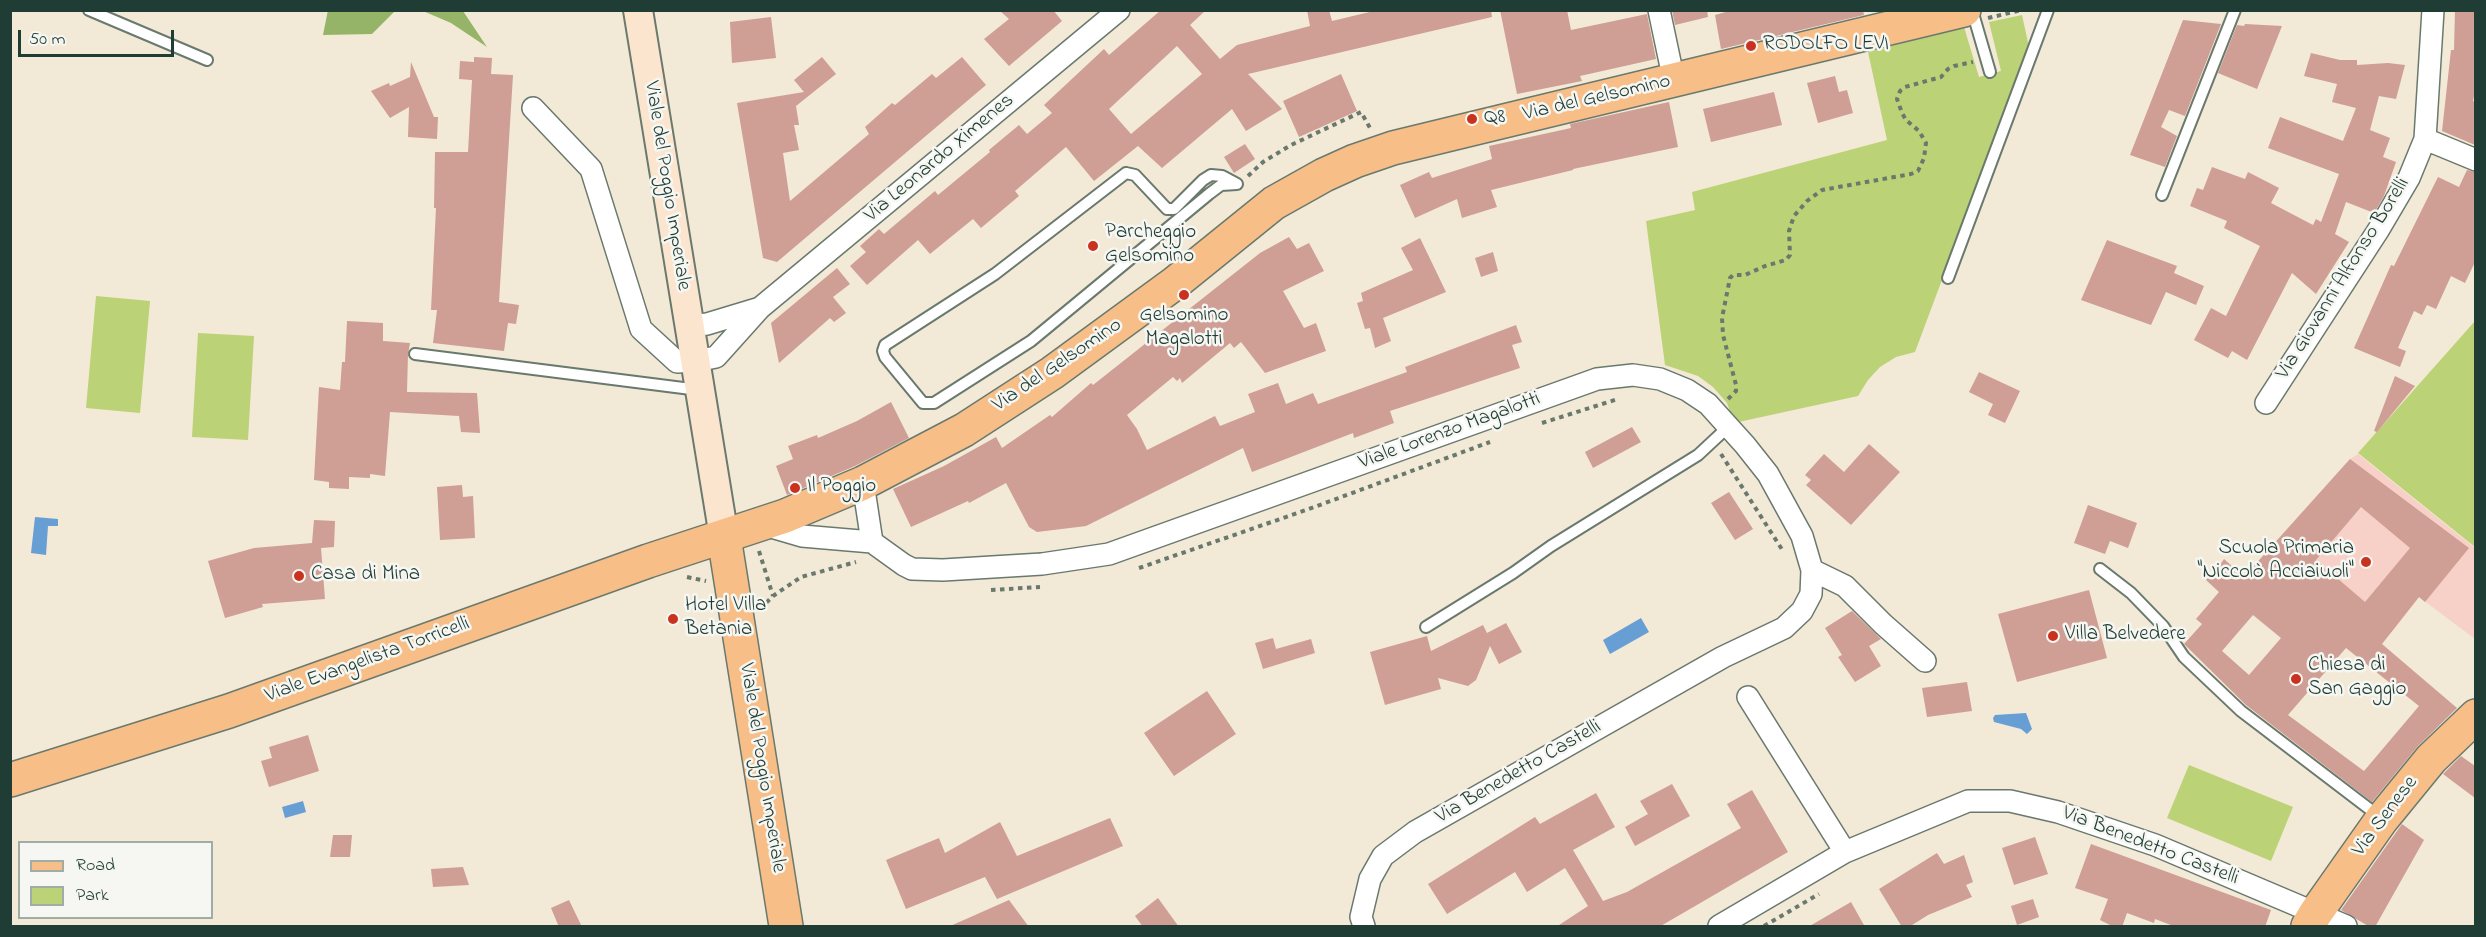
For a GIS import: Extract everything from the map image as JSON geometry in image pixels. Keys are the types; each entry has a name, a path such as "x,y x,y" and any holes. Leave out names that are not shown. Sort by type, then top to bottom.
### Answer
{"main road":[{"name":"Via del Gelsomino","path":"745,529 785,516 863,483 964,430 1052,373 1175,283 1274,203 1324,175 1355,161 1393,148 1970,14"},
{"name":"Viale Evangelista Torricelli","path":"10,780 229,711 648,561 745,529"},
{"name":"Viale del Poggio Imperiale","path":"745,529 786,927"},
{"name":"Via Senese","path":"2312,920 2382,819 2431,759 2475,716"}],"street":[{"name":"Viale del Poggio Imperiale","path":"638,10 696,361 702,390 745,529"},
{"name":"Via Leonardo Ximenes","path":"696,361 716,357 760,308 1119,10"},
{"path":"1659,10 1674,81"},
{"name":"Via Giovanni Alfonso Borelli","path":"2266,403 2379,229 2409,178 2426,139 2433,10"},
{"path":"533,108 591,169 641,329 677,362 696,361"},
{"path":"2426,139 2475,160"},
{"name":"Via Leonardo Ximenes","path":"689,326 707,324 760,308"},
{"name":"Viale Lorenzo Magalotti","path":"875,544 904,565 927,570 1042,564 1109,554 1597,380 1633,375 1660,379 1687,390 1713,410 1768,474 1802,536 1812,570 1811,594 1795,619 1784,628 1723,657"},
{"path":"745,529 875,544 863,483"},
{"path":"1812,570 1845,586 1925,661"},
{"name":"Via Benedetto Castelli","path":"1364,927 1361,917 1370,879 1383,856 1415,832 1723,657"},
{"path":"1748,697 1845,852"},
{"name":"Via Benedetto Castelli","path":"1719,927 1845,852 1968,801 2010,801 2058,812 2155,844 2312,920 2346,927"}],"lane":[{"path":"89,10 207,60"},
{"path":"1948,278 2048,10"},
{"path":"2162,195 2235,10"},
{"path":"1970,14 1990,72"},
{"path":"1126,173 1135,175 1167,209 1174,209 1211,175 1222,176 1237,184 1221,185 1030,341 934,403 923,403 885,357 883,351 889,340 995,274 1126,173"},
{"path":"415,354 702,390"},
{"path":"1426,627 1698,455 1728,427"},
{"path":"2100,569 2131,593 2163,626 2184,657 2241,711 2382,819"}],"path":[{"path":"1970,14 2022,10"},
{"path":"1713,410 1736,391 1723,335 1722,318 1730,278 1733,275 1745,275 1786,260 1790,255 1789,231 1794,216 1807,201 1822,190 1917,171 1924,158 1926,143 1919,131 1906,120 1902,113 1898,105 1900,92 1905,87 1941,77 1954,66 1986,58"},
{"path":"1534,425 1617,399 1626,399"},
{"path":"1138,568 1491,441"},
{"path":"1712,442 1787,557"},
{"path":"745,529 773,596 801,577 862,560 875,544"},
{"path":"678,579 689,577 700,579 714,587"},
{"path":"980,590 1020,590 1044,586"},
{"path":"1764,927 1823,891"}],"shaded area":[{"name":"Scuola Primaria \"Niccolò Acciaiuoli\"","path":"2358,454 2475,548 2475,639 2419,597 2391,633 2371,617 2311,635 2244,577 2350,459"}],"green space":[{"path":"328,10 395,11 372,34 323,35"},
{"path":"423,11 463,11 487,47 451,23"},
{"path":"2022,15 2029,47 1915,352 1896,357 1880,367 1858,396 1734,423 1727,403 1713,387 1698,376 1665,365 1646,221 1695,210 1692,192 1887,140 1868,52 1964,27 1979,77 2001,71 1989,22"},
{"path":"96,296 150,301 140,413 86,408"},
{"path":"2475,321 2475,547 2358,453"},
{"path":"198,333 254,336 248,440 192,437"},
{"path":"2189,765 2293,807 2271,861 2167,818"}],"water":[{"path":"35,517 58,519 58,526 48,526 46,555 31,553"},
{"path":"1641,618 1649,632 1610,654 1603,640"},
{"path":"2026,713 2032,729 2027,734 2021,729 1994,722 1993,718 1995,715"},
{"path":"303,801 306,812 285,818 282,807"}],"building":[{"path":"999,10 1053,10 1062,21 1009,66 984,39 1009,19"},
{"path":"1161,10 1206,10 1190,25 1220,59 1237,45 1310,26 1307,10 1329,10 1332,21 1378,10 1491,10 1492,17 1248,74 1282,109 1246,131 1232,109 1162,168 1138,146 1094,181 1066,147 1015,191 1019,196 981,228 973,219 930,254 918,240 867,285 850,266 866,252 860,246 879,229 884,234 935,191 938,195 1019,125 1027,134 1052,113 1044,105 1104,49 1109,55","holes":["1177,46 1202,74 1131,134 1109,109"]},
{"path":"1500,10 1567,10 1571,30 1647,14 1656,59 1580,76 1582,81 1517,94"},
{"path":"1672,10 1707,10 1708,17 1675,25"},
{"path":"1733,10 1863,10 1864,15 1721,49 1715,15"},
{"path":"2455,10 2475,10 2473,101 2475,102 2475,145 2442,131 2451,50 2454,50"},
{"path":"771,17 776,58 732,63 730,22"},
{"path":"2183,20 2221,24 2185,116 2169,110 2161,127 2177,136 2165,167 2130,155"},
{"path":"2245,24 2282,26 2257,89 2218,73 2237,25 2244,26"},
{"path":"2311,53 2340,60 2357,60 2357,65 2388,63 2405,65 2396,99 2379,96 2370,130 2390,138 2383,157 2396,162 2384,196 2374,213 2346,202 2335,234 2349,242 2316,294 2292,273 2247,360 2232,351 2228,358 2194,340 2211,308 2226,316 2260,246 2224,228 2227,221 2190,206 2197,188 2203,190 2212,167 2245,179 2248,172 2279,188 2271,203 2313,225 2316,219 2321,222 2339,174 2268,148 2280,117 2343,141 2356,108 2332,102 2337,84 2304,76"},
{"path":"474,57 492,58 491,74 513,75 499,302 519,305 516,324 508,323 504,351 433,343 437,310 431,310 436,208 434,208 435,152 468,152 472,80 459,79 460,61 474,62"},
{"path":"822,57 836,74 796,106 799,125 794,125 799,150 783,153 790,201 869,134 865,127 892,103 895,105 932,74 936,78 962,57 986,85 777,262 763,258 737,103 804,92 794,80"},
{"path":"411,62 434,117 438,117 437,139 408,137 409,107 390,118 371,91 410,77"},
{"path":"1341,74 1357,111 1299,137 1283,101"},
{"path":"1835,76 1839,92 1847,90 1853,113 1818,123 1807,83"},
{"path":"1774,92 1782,125 1711,142 1703,109"},
{"path":"1669,102 1678,147 1573,169 1491,190 1497,207 1462,218 1457,199 1415,218 1400,185 1429,172 1432,178 1492,159 1489,146 1571,128 1570,124"},
{"path":"1245,144 1255,159 1234,173 1224,157"},
{"path":"2467,170 2475,172 2475,262 2465,283 2451,276 2436,309 2427,305 2422,315 2414,311 2398,348 2406,351 2400,367 2354,348 2391,265 2394,266 2438,177 2459,187"},
{"path":"1289,237 1297,249 1309,243 1324,271 1283,291 1304,328 1316,323 1326,351 1265,373 1241,342 1234,348 1230,343 1182,383 1180,378 1177,381 1173,377 1127,415 1147,450 1215,416 1220,426 1255,412 1248,394 1278,383 1286,404 1313,393 1318,404 1407,372 1405,367 1516,325 1522,342 1512,345 1520,368 1390,411 1394,423 1354,438 1353,433 1252,472 1243,448 1086,526 1037,532 1029,527 1006,483 969,503 968,501 911,527 893,489 944,466 996,437 1002,448 1050,415 1052,417 1091,383 1093,385 1260,253"},
{"path":"1420,238 1446,292 1383,318 1391,341 1375,348 1370,328 1365,329 1357,303 1363,301 1361,293 1413,270 1401,248"},
{"path":"2107,240 2177,266 2174,273 2204,286 2196,305 2166,292 2151,325 2081,300"},
{"path":"1493,252 1498,271 1481,277 1475,258"},
{"path":"837,268 850,284 833,297 846,313 834,322 830,318 779,363 771,323"},
{"path":"347,321 383,323 383,341 410,343 407,392 477,393 480,433 461,432 459,416 390,412 385,476 370,474 370,478 349,477 349,489 329,488 329,482 314,480 319,387 340,390 342,362 345,362"},
{"path":"1979,372 2020,391 2005,423 1988,415 1993,404 1969,392"},
{"path":"2395,376 2415,386 2377,432 2374,431"},
{"path":"891,402 909,438 855,466 787,495 776,466 793,459 788,446 817,435 818,438 857,421"},
{"path":"1632,427 1641,442 1593,468 1585,452"},
{"path":"1869,444 1900,472 1851,525 1806,485 1811,480 1805,475 1824,454 1844,472"},
{"path":"2350,459 2469,548 2425,602 2419,597 2382,644 2457,708 2417,747 2372,802 2246,705 2184,644 2202,624 2196,619 2219,592 2206,580 2224,559 2244,577","holes":["2361,507 2410,548 2365,602 2316,560","2253,615 2281,638 2249,675 2222,651","2346,648 2419,706 2364,771 2288,715"]},
{"path":"462,485 463,497 473,496 475,538 440,540 437,487"},
{"path":"1729,492 1753,529 1735,540 1711,503"},
{"path":"2088,505 2137,523 2128,548 2110,541 2105,554 2074,543"},
{"path":"314,520 335,521 334,547 321,548 325,599 262,604 263,607 225,618 208,561 254,548 312,543"},
{"name":"Villa Belvedere","path":"2089,590 2107,658 2017,682 1998,614"},
{"path":"1852,611 1881,639 1869,646 1881,666 1855,682 1838,657 1842,655 1825,628"},
{"path":"1506,623 1522,652 1499,664 1490,646 1476,680 1468,686 1438,678 1441,689 1385,705 1370,652 1427,636 1431,651 1483,625 1487,633"},
{"path":"1273,638 1276,649 1311,639 1315,653 1263,669 1255,643"},
{"path":"1967,682 1972,711 1927,717 1922,688"},
{"path":"1207,691 1236,734 1174,776 1144,733"},
{"path":"308,735 319,771 269,787 261,761 272,758 269,747"},
{"path":"2461,756 2475,766 2475,798 2443,774"},
{"path":"1672,784 1690,816 1635,846 1625,827 1648,814 1640,801"},
{"path":"1752,790 1788,852 1659,927 1556,927 1588,906 1565,868 1527,892 1515,872 1447,914 1428,884 1535,817 1540,824 1596,793 1615,827 1573,850 1603,901 1627,892 1741,828 1727,804"},
{"path":"1110,818 1123,846 997,899 985,877 906,909 886,860 939,838 945,853 1000,822 1017,856"},
{"path":"2402,824 2424,840 2375,927 2370,927 2341,910"},
{"path":"333,835 352,835 350,857 330,857"},
{"path":"2035,837 2048,874 2014,885 2002,848"},
{"path":"2091,844 2271,910 2265,927 2176,927 2155,919 2154,923 2127,913 2122,927 2114,927 2100,920 2108,899 2075,888"},
{"path":"1937,853 1944,864 1964,855 1973,882 1966,885 1972,897 1928,915 1909,927 1902,927 1879,889"},
{"path":"463,867 469,885 433,887 431,869"},
{"path":"1158,898 1179,927 1143,927 1135,916"},
{"path":"2033,899 2039,917 2017,925 2011,906"},
{"path":"569,900 582,927 559,927 551,908"},
{"path":"1009,900 1029,927 948,927"},
{"path":"1851,902 1865,927 1808,927"}],"place":[{"name":"RODOLFO LEVI","path":"1751,46"},
{"name":"Q8","path":"1472,119"},
{"name":"Parcheggio Gelsomino","path":"1093,246"},
{"name":"Gelsomino Magalotti","path":"1184,295"},
{"name":"Il Poggio","path":"795,488"},
{"name":"Scuola Primaria \"Niccolò Acciaiuoli\"","path":"2366,562"},
{"name":"Casa di Mina","path":"299,576"},
{"name":"Hotel Villa Betania","path":"673,619"},
{"name":"Villa Belvedere","path":"2053,636"},
{"name":"Chiesa di San Gaggio","path":"2296,679"}]}
